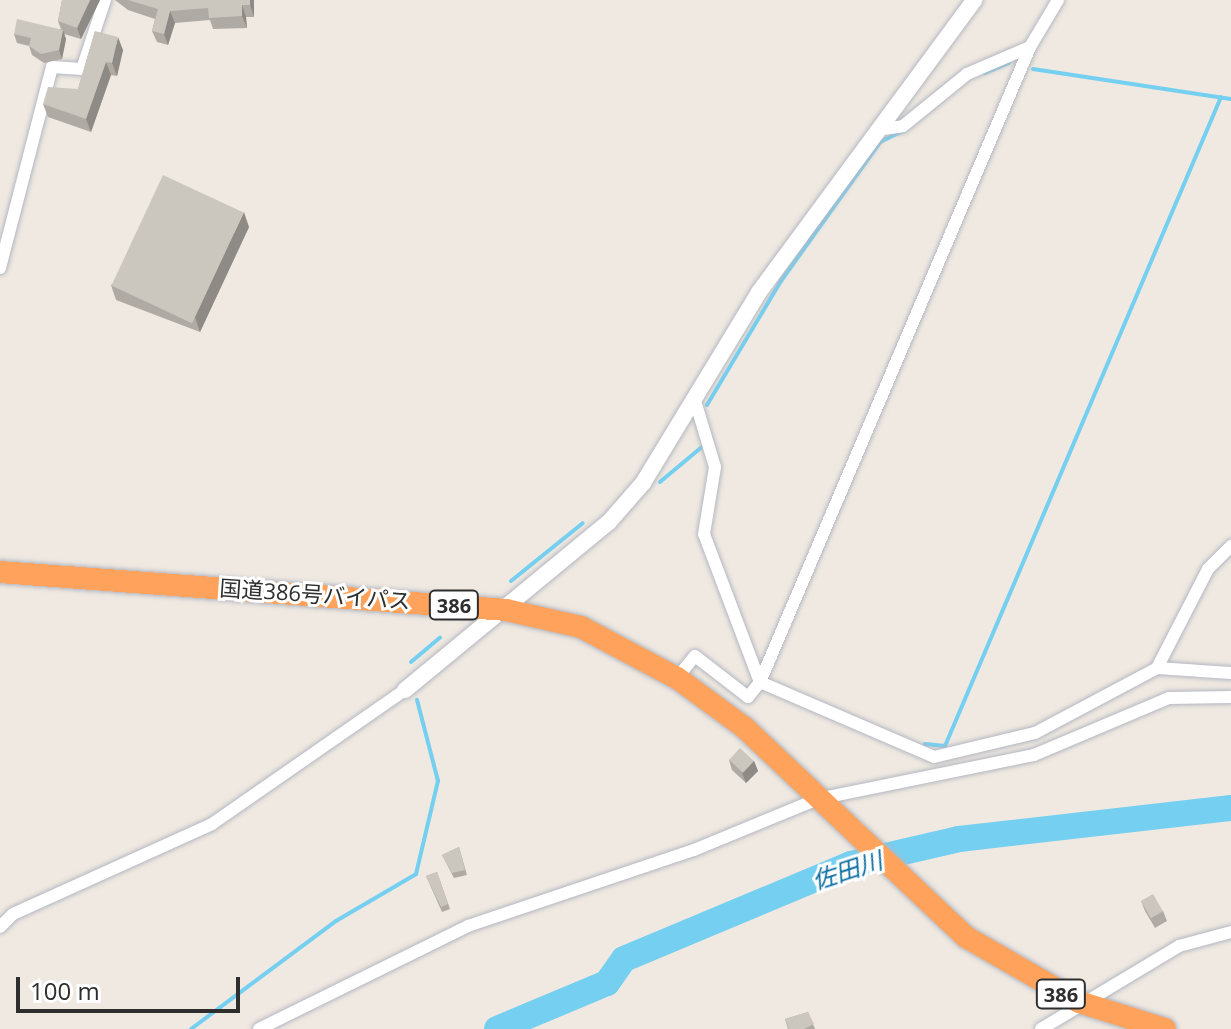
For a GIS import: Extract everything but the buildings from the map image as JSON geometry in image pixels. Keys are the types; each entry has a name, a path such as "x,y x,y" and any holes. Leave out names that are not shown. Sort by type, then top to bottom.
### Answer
{"highway":[{"name":"国道386号バイパス","path":"0,572 506,610 581,627 677,678 745,728 966,937 1079,1002 1165,1029"}],"street":[{"path":"0,268 52,67 82,69 105,0"},
{"path":"0,927 13,914 212,824 405,690 506,610 609,522 696,404 759,292 974,0"},
{"path":"677,678 695,656 748,697 760,682 1030,47 1058,0"},
{"path":"876,130 903,126 967,74 1030,47"},
{"path":"696,404 715,467 704,534 760,682 934,757 1035,733 1157,668 1231,673"},
{"path":"1157,668 1208,569 1231,546"},
{"path":"259,1029 468,926 694,850 818,799 1034,755 1169,698 1231,697"},
{"path":"1041,1029 1079,1002 1179,946 1231,932"}],"waterway":[{"path":"985,73 1009,63"},
{"path":"1033,69 1231,99"},
{"path":"925,744 945,746 1221,97"},
{"path":"707,405 781,281 880,142 907,129"},
{"path":"660,482 703,446"},
{"path":"511,581 583,523"},
{"path":"411,662 440,638"},
{"path":"191,1029 336,921 416,874 438,781 417,700"},
{"name":"佐田川","path":"497,1029 607,983 624,959 851,864 959,839 1231,808"}]}
